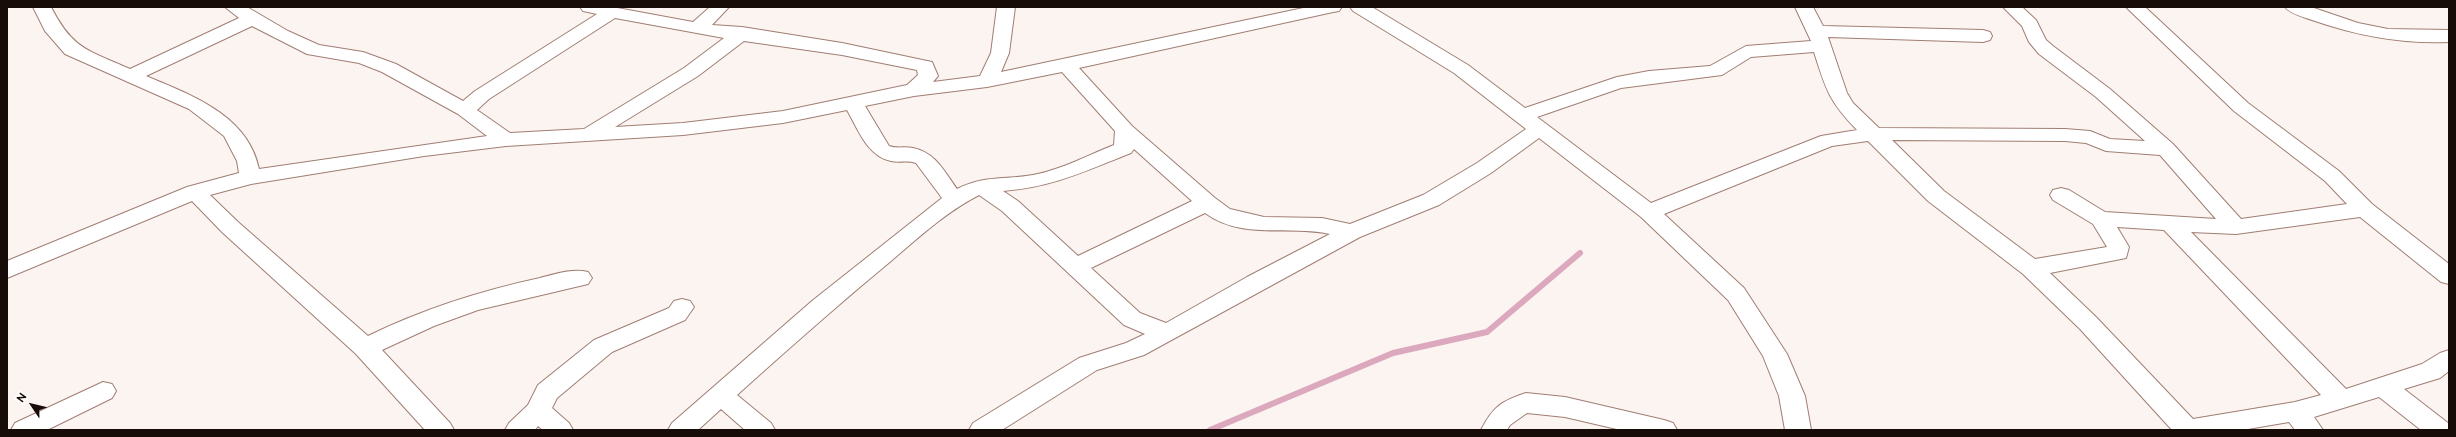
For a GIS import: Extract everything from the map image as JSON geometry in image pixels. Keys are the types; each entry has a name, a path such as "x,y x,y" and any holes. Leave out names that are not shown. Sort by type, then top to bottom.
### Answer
{"street":[{"path":"42,7 54,31 72,50 132,75 196,105 233,134 247,161 250,176"},
{"path":"234,7 281,35 314,50 373,60 465,110 506,140"},
{"path":"589,7 610,13 742,33 925,66 928,76 914,90"},
{"path":"699,27 720,7"},
{"path":"987,81 1000,53 1006,7"},
{"path":"7,270 195,192 250,176 424,150 506,140 683,129 783,117 914,90 987,81 1333,7"},
{"path":"1359,7 1461,69 1649,212 1736,294 1775,354 1792,396 1798,430"},
{"path":"1804,7 1820,39 1837,92 1846,107 1871,134 1936,196 2031,268 2088,324 2186,429 2302,421 2341,400 2431,372 2449,359"},
{"path":"2012,7 2030,24 2038,42 2046,50 2103,93 2166,149 2236,227"},
{"path":"2135,7 2241,107 2332,176 2364,209 2449,276"},
{"path":"2294,7 2344,26 2376,34 2430,37 2449,36"},
{"path":"465,110 482,95 610,13"},
{"path":"132,75 252,19"},
{"path":"588,134 691,72 742,33"},
{"path":"1521,116 1617,83 1649,77 1715,72 1746,52 1778,48 1820,39 1983,36"},
{"path":"1066,65 1125,130 1207,203 1223,215 1264,224 1322,226 1352,232"},
{"path":"853,102 881,150 893,155 911,154 922,158 954,199"},
{"path":"982,430 1088,364 1135,349 1168,333 1255,283 1352,232 1431,200 1484,168 1539,129"},
{"path":"681,430 820,307 954,199 980,186 1033,182 1058,175 1124,148 1125,130"},
{"path":"1649,212 1828,140 1871,134 2065,135 2090,137 2106,145 2166,149"},
{"path":"980,186 1010,206 1045,241 1076,266 1132,319 1168,333"},
{"path":"195,192 230,227 365,348 441,430"},
{"path":"2061,195 2077,203 2089,214 2101,219 2171,224 2236,227 2364,209"},
{"path":"1076,266 1207,203"},
{"path":"2031,268 2118,253 2118,247 2101,219"},
{"path":"2171,224 2341,400"},
{"path":"365,348 432,316 459,307 531,287 580,278"},
{"path":"518,430 538,411 547,392 603,346 677,314 682,307"},
{"path":"2383,387 2439,430"},
{"path":"24,430 103,392"},
{"path":"721,395 762,430"},
{"path":"1494,430 1500,418 1515,407 1526,403 1565,407 1664,430"},
{"path":"538,411 560,430"}],"waterway":[{"path":"1210,430 1393,353 1487,332 1580,253"}]}
